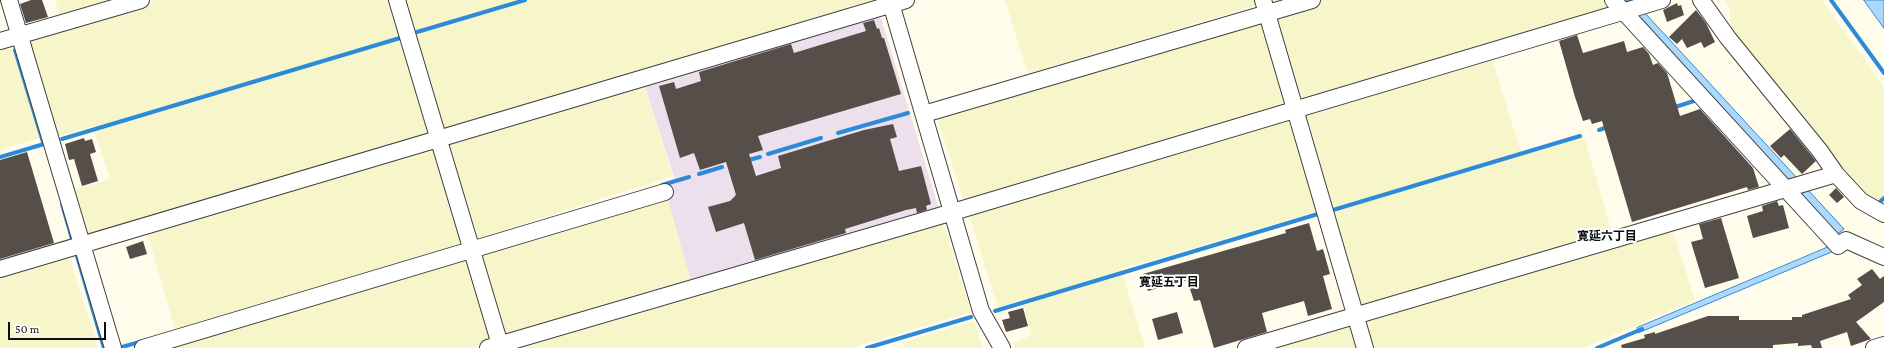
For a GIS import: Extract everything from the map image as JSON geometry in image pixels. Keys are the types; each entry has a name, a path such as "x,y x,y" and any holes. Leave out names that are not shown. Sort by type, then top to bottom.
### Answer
{"street":[{"path":"9,0 113,348"},
{"path":"0,41 141,0"},
{"path":"397,0 472,250 496,347 953,212 1295,109 1625,7 1662,0"},
{"path":"924,114 1265,7 1312,0"},
{"path":"1701,0 1728,38 1820,151 1836,174 1861,201 1884,214"},
{"path":"0,269 439,139 895,1 924,114 982,311 990,348"},
{"path":"1265,7 1365,348"},
{"path":"1625,7 1793,187 1838,246 1846,240 1884,257"},
{"path":"1246,348 1836,174"},
{"path":"143,348 665,192"},
{"path":"982,311 1002,348"},
{"path":"1874,348 1884,344"}],"shaded area":[{"path":"875,16 881,18 939,209 691,282 664,187 676,183 644,84"}],"green space":[{"path":"55,0 127,0 61,19"},
{"path":"157,0 392,0 432,130 430,137 85,237 71,191 110,179 93,126 56,137 27,38"},
{"path":"400,0 874,0 872,5 444,133"},
{"path":"1005,0 1258,0 1260,4 1028,74"},
{"path":"1267,0 1609,0 1616,8 1297,103"},
{"path":"1724,0 1822,0 1884,87 1884,209 1861,195 1732,34 1729,7"},
{"path":"1265,22 1290,106 965,203 936,115"},
{"path":"2,46 13,50 40,138 0,150 0,47"},
{"path":"1491,56 1522,155 1584,136 1613,236 1359,309 1302,119 1306,112"},
{"path":"644,84 673,176 473,240 444,143"},
{"path":"1293,118 1319,211 1121,269 1145,348 1016,348 1012,343 1032,335 1022,300 998,308 968,212"},
{"path":"433,146 466,243 175,329 147,233"},
{"path":"667,197 691,282 503,339 479,252"},
{"path":"943,223 971,312 851,348 505,348"},
{"path":"1672,228 1695,300 1583,348 1371,348 1362,318"},
{"path":"68,254 98,348 0,348 0,274"},
{"path":"466,256 494,341 471,348 153,348"},
{"path":"974,321 983,348 904,348 902,342"},
{"path":"1351,321 1359,348 1260,348"}],"water":[{"path":"1620,0 1633,0 1844,229 1836,235"},
{"path":"1864,0 1884,0 1884,28"},
{"path":"1831,246 1834,251 1638,333 1637,328"}],"building":[{"path":"31,0 42,0 48,17 26,23 20,4"},
{"path":"1677,3 1678,6 1681,5 1684,15 1667,22 1663,10"},
{"path":"1696,10 1706,23 1715,42 1704,48 1701,42 1687,48 1682,39 1677,44 1669,37"},
{"path":"874,20 877,29 879,28 882,38 884,38 901,94 758,136 763,150 749,154 756,176 781,168 778,156 864,130 893,124 897,137 890,139 899,171 921,166 931,204 926,206 927,210 917,213 916,208 906,210 845,229 846,233 755,260 744,223 716,232 708,207 730,201 736,195 726,162 700,170 694,153 680,158 659,86 674,82 676,89 701,81 699,72 791,44 794,53 866,31 863,23"},
{"path":"1577,35 1583,53 1624,41 1627,52 1643,47 1649,54 1653,65 1658,63 1667,73 1680,116 1700,109 1753,168 1759,187 1748,190 1747,187 1632,222 1602,121 1592,124 1590,119 1583,121 1575,97 1559,41"},
{"path":"1790,129 1816,161 1802,174 1784,155 1781,158 1770,146"},
{"path":"84,138 85,141 92,139 96,152 90,154 98,181 82,186 74,159 69,160 65,144"},
{"path":"27,152 54,243 0,259 0,160"},
{"path":"1836,188 1844,197 1837,203 1829,195"},
{"path":"1777,201 1779,206 1783,205 1789,228 1753,238 1747,216 1763,211 1762,206"},
{"path":"1721,218 1739,278 1705,288 1691,242 1703,239 1699,224"},
{"path":"1309,223 1317,251 1323,249 1330,274 1323,276 1332,309 1308,316 1304,301 1262,313 1267,332 1214,348 1200,300 1194,301 1187,280 1148,291 1143,274 1286,233 1285,230"},
{"path":"143,241 147,254 130,259 126,247"},
{"path":"1872,269 1880,279 1884,276 1884,302 1856,322 1871,339 1851,346 1847,332 1820,341 1822,348 1812,348 1811,345 1798,346 1798,343 1773,345 1773,348 1622,348 1621,345 1645,338 1644,335 1655,332 1655,334 1708,316 1739,316 1739,320 1792,320 1792,317 1802,317 1802,315 1851,299 1848,295 1862,285 1857,279"},
{"path":"1023,308 1028,326 1006,332 1002,320 1010,318 1008,312"},
{"path":"1177,312 1183,333 1158,340 1152,319"}],"waterway":[{"path":"417,32 525,0"},
{"path":"1831,0 1884,73"},
{"path":"62,139 400,38"},
{"path":"15,50 43,142"},
{"path":"1672,108 1697,100"},
{"path":"838,133 908,113"},
{"path":"1599,130 1608,127"},
{"path":"1333,210 1580,136"},
{"path":"768,154 821,138"},
{"path":"0,157 44,144"},
{"path":"745,161 760,157"},
{"path":"699,174 722,167"},
{"path":"662,185 689,177"},
{"path":"1878,204 1884,198"},
{"path":"62,204 72,239"},
{"path":"995,311 1318,214"},
{"path":"77,256 104,348"},
{"path":"867,348 971,317"},
{"path":"1597,348 1642,329"},
{"path":"122,347 143,341"}],"district":[{"name":"寛延六丁目","path":"1607,236"},
{"name":"寛延五丁目","path":"1169,282"}]}
